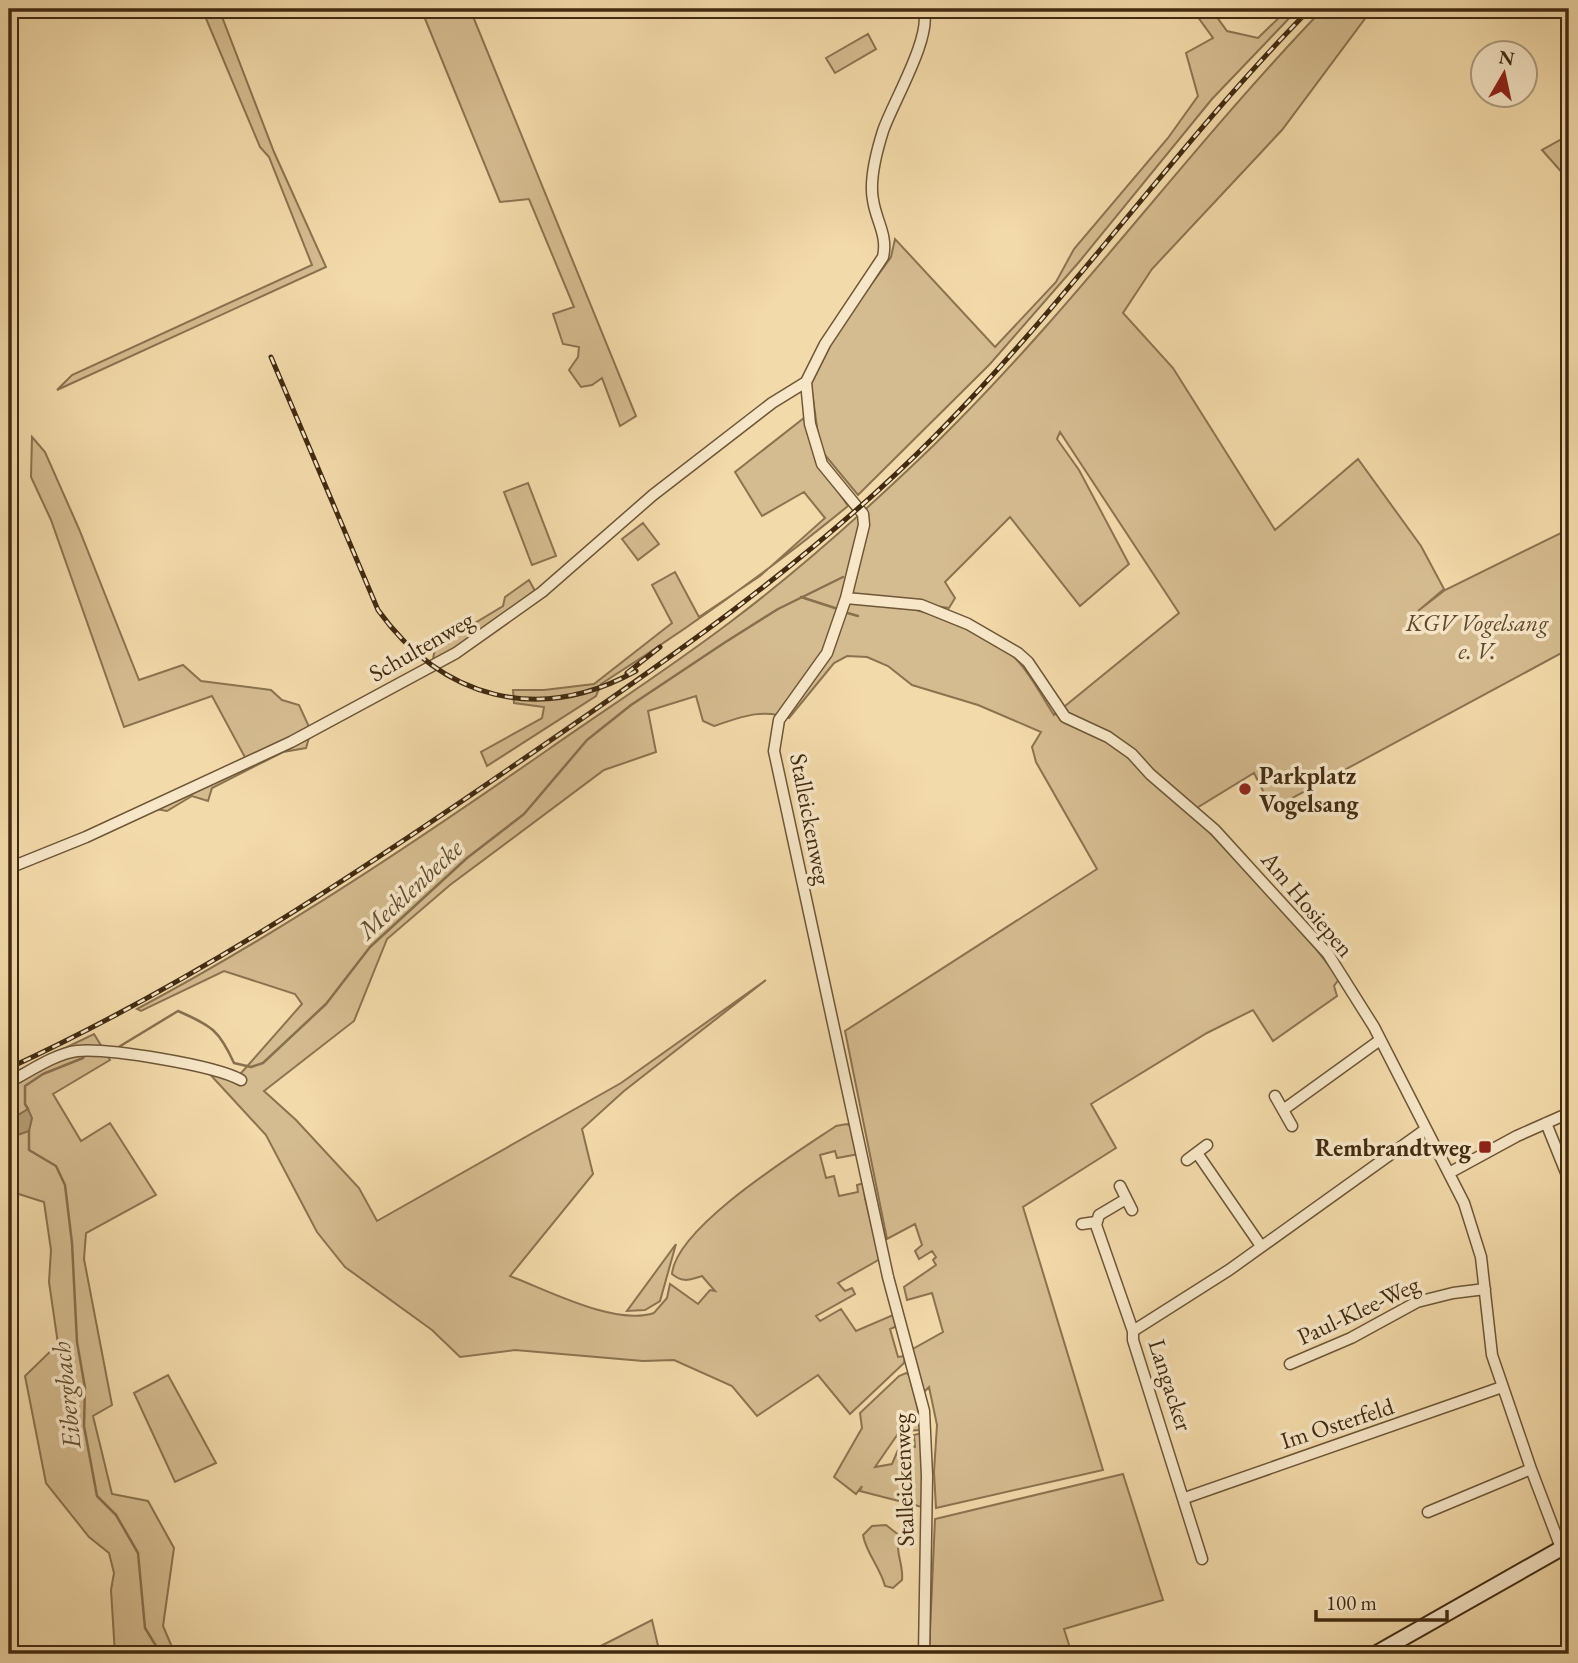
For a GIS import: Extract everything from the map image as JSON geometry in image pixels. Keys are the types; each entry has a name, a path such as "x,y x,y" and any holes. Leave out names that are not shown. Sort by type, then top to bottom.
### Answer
{"street":[{"path":"806,382 825,344 883,257 886,243 874,210 873,183 883,131 924,29 923,9"},
{"name":"Stalleickenweg","path":"806,382 810,424 821,464 864,519 843,607 827,653 779,720 774,751 886,1267 924,1411 927,1476 924,1654"},
{"name":"Schultenweg","path":"9,868 97,832 290,741 456,653 542,592 653,495 772,403 806,382"},
{"name":"Am Hosiepen","path":"843,607 921,605 968,624 1018,653 1028,662 1065,717 1122,745 1150,774 1215,830 1328,954 1380,1040 1449,1172 1476,1237 1492,1355 1531,1469 1565,1546"},
{"path":"1283,1110 1380,1040"},
{"path":"9,1082 64,1055 88,1051 180,1062 226,1071 241,1080"},
{"path":"1275,1096 1292,1126"},
{"path":"1449,1172 1569,1113"},
{"path":"1546,1123 1569,1180"},
{"name":"Langacker","path":"1202,1559 1185,1498 1133,1340 1133,1331 1182,1301 1426,1129"},
{"path":"1187,1160 1207,1145"},
{"path":"1197,1153 1261,1245"},
{"path":"1120,1185 1132,1210"},
{"path":"1126,1199 1099,1216 1096,1222 1111,1276 1133,1331"},
{"path":"1082,1224 1096,1222"},
{"name":"Paul-Klee-Weg","path":"1290,1364 1351,1338 1417,1302 1485,1289"},
{"name":"Im Osterfeld","path":"1185,1498 1502,1387"},
{"path":"1428,1512 1531,1469"},
{"path":"1375,1654 1565,1546"}],"green space":[{"path":"202,9 219,9 274,152 326,267 57,390 72,375 312,265 269,157 260,147"},
{"path":"421,9 470,9 636,416 620,426 602,378 592,385 581,387 569,370 578,357 579,347 563,344 553,314 574,307 529,199 500,202"},
{"path":"1192,9 1211,9 1227,31 1258,38 1288,9 1298,9 1212,99 1079,262 990,364 858,495 820,449 811,384 837,332 891,257 895,239 995,347 1056,282 1074,249 1168,138 1198,96 1186,53 1213,38"},
{"name":"KGV Vogelsang e. V.","path":"1323,9 1376,9 1367,16 1282,130 1152,269 1123,313 1173,368 1275,530 1358,459 1421,546 1444,589 1418,611 1445,590 1569,529 1569,649 1272,809 1254,773 1195,809 1168,783 1164,785 1293,919 1339,979 1334,986 1337,996 1273,1041 1253,1010 1207,1033 1091,1104 1116,1148 1023,1207 1103,1470 936,1508 934,1472 937,1425 929,1387 923,1393 911,1350 943,1332 932,1293 907,1300 904,1287 936,1265 933,1260 936,1257 932,1251 919,1259 915,1251 922,1245 915,1224 887,1239 845,1031 1097,869 1036,762 1032,747 1041,732 978,705 912,685 888,666 867,657 847,656 834,663 789,718 761,714 714,726 703,721 696,696 648,711 656,752 604,770 450,885 387,939 354,1021 264,1091 296,1120 359,1188 377,1221 621,1083 766,980 624,1091 582,1129 593,1174 510,1276 581,1305 620,1315 654,1313 667,1298 670,1284 698,1304 710,1290 715,1291 702,1276 686,1280 672,1274 679,1255 694,1235 740,1192 836,1126 847,1124 851,1126 859,1154 837,1158 835,1151 820,1155 826,1178 834,1176 839,1196 858,1192 857,1185 864,1183 865,1198 880,1259 838,1283 845,1291 852,1288 855,1294 816,1316 820,1321 841,1309 856,1331 893,1315 897,1326 890,1329 898,1357 905,1356 904,1363 850,1414 818,1375 757,1416 732,1386 674,1360 643,1361 515,1350 460,1357 432,1330 345,1267 317,1232 266,1135 207,1071 235,1080 302,1004 295,994 224,971 141,1011 137,1009 295,918 448,818 685,655 809,559 911,467 987,391 1084,283","holes":["1060,432 1179,613 1054,715 1020,663 978,632 913,609 847,600 892,600 949,608 955,598 945,582 1010,517 1080,606 1129,564 1079,470 1057,439"]},
{"path":"868,34 876,49 835,73 826,58"},
{"path":"1569,135 1569,174 1565,176 1542,150"},
{"path":"804,418 817,460 848,506 769,568 825,518 804,492 762,516 735,472"},
{"path":"32,437 45,452 79,529 139,680 183,665 201,681 271,690 282,700 299,705 311,731 306,748 283,752 212,788 208,801 192,796 167,811 150,808 247,761 212,696 124,727 51,520 31,477"},
{"path":"528,483 556,556 532,565 504,492"},
{"path":"643,523 659,544 638,560 622,539"},
{"path":"675,572 699,617 739,590 601,684 596,696 487,766 481,752 542,718 544,707 514,703 513,690 544,690 594,684 672,623 652,585"},
{"path":"529,580 535,591 432,666 435,647 503,606 505,597"},
{"path":"94,1034 110,1060 53,1094 81,1141 110,1123 156,1195 86,1233 84,1259 112,1405 93,1416 112,1494 148,1501 174,1548 163,1626 175,1654 115,1654 111,1590 114,1573 109,1553 89,1537 46,1483 25,1376 58,1344 49,1282 51,1250 44,1202 9,1191 9,1075"},
{"path":"676,1244 660,1301 645,1310 627,1311"},
{"path":"906,1373 911,1376 922,1430 900,1431 875,1467 892,1464 898,1450 915,1447 914,1435 922,1433 922,1507 860,1491 862,1486 856,1494 834,1477 862,1428 860,1413 899,1376"},
{"path":"168,1375 216,1463 175,1482 134,1393"},
{"path":"1123,1474 1163,1600 1064,1629 1072,1654 929,1654 935,1519"},
{"path":"886,1525 900,1536 898,1547 902,1580 893,1588 885,1586 863,1535 872,1526"},
{"path":"652,1620 660,1654 585,1654"}],"shaded area":[{"path":"28,1109 32,1118 29,1131 9,1138 9,1116 18,1115"}],"waterway":[{"name":"Mecklenbecke","path":"117,1048 178,1011 213,1030 224,1043 234,1063 251,1067 263,1063 326,1004 370,947 467,858 524,814 587,740 631,705 724,643 778,609 843,577"},
{"path":"801,597 838,609"},
{"path":"844,612 858,616"},
{"name":"Mecklenbecke","path":"28,1109 25,1104 25,1086 43,1074 83,1058 86,1053"},
{"name":"Eibergbach","path":"29,1131 29,1150 56,1166 65,1185 72,1243 77,1342 85,1388 84,1426 97,1496 116,1515 138,1553 145,1628 161,1654"}],"railway":[{"path":"9,1068 142,1001 334,886 628,687 786,569 886,483 983,385 1031,332 1214,114 1310,9"},
{"path":"271,357 378,610 403,640 432,665 462,683 494,694 528,699 563,697 599,688 636,671"},
{"path":"627,673 660,647"}],"place":[{"name":"Parkplatz Vogelsang","path":"1245,789"},
{"name":"Rembrandtweg","path":"1485,1147"}]}
